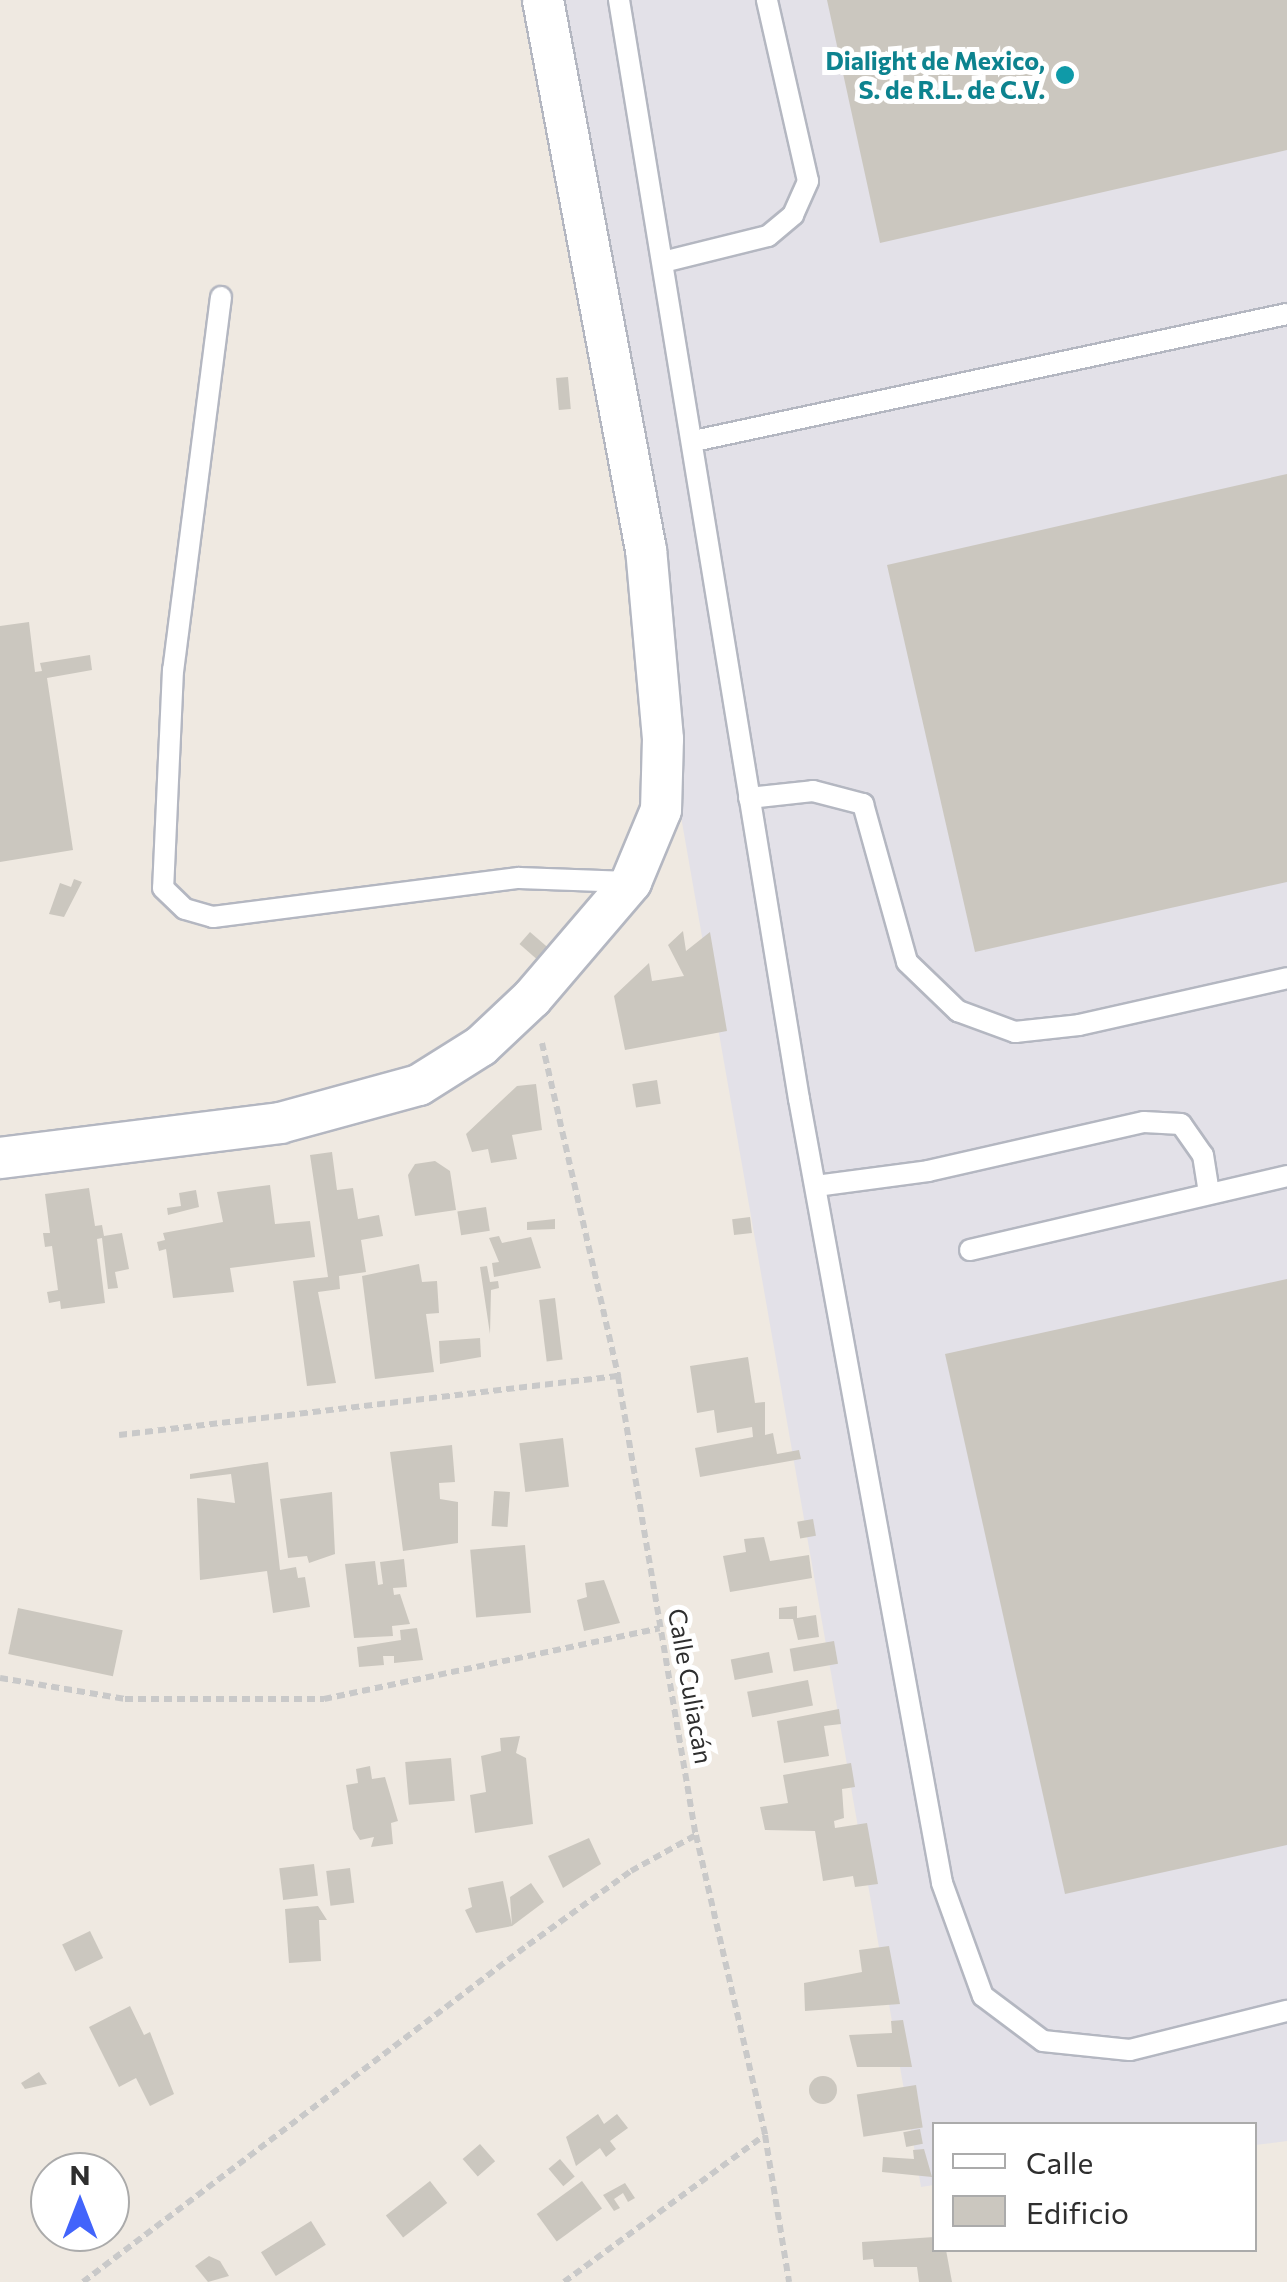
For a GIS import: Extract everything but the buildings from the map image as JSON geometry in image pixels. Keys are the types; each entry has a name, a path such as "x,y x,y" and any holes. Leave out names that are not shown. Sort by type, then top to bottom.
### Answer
{"street":[{"path":"0,1158 280,1123 419,1085 481,1046 532,998 630,882 661,810 663,740 646,550 543,0"}],"lane":[{"path":"619,0 694,441 749,798 942,1883 984,1996 1043,2041 1130,2050 1287,2010"},
{"path":"662,262 768,236 793,215 808,181 766,0"},
{"path":"221,297 173,670 164,888 186,909 213,917 518,878 630,882"},
{"path":"694,441 1287,314"},
{"path":"749,798 813,791 863,804 907,962 958,1011 1015,1032 1079,1025 1287,978"},
{"path":"816,1186 928,1170 1144,1122 1181,1124 1203,1155 1208,1194"},
{"path":"970,1250 1287,1176"}],"path":[{"name":"Calle Culiacán","path":"532,998 618,1376 696,1835 765,2135 789,2282"},
{"path":"119,1435 618,1376"},
{"path":"0,1678 125,1700 324,1699 660,1628"},
{"path":"83,2282 528,1945 630,1871 696,1835"},
{"path":"564,2282 765,2135"}],"shaded area":[{"path":"538,0 1287,0 1287,2141 1257,2145 1257,2122 932,2122 932,2185 921,2187"}],"place":[{"name":"Dialight de Mexico, S. de R.L. de C.V.","path":"1065,75"}]}
